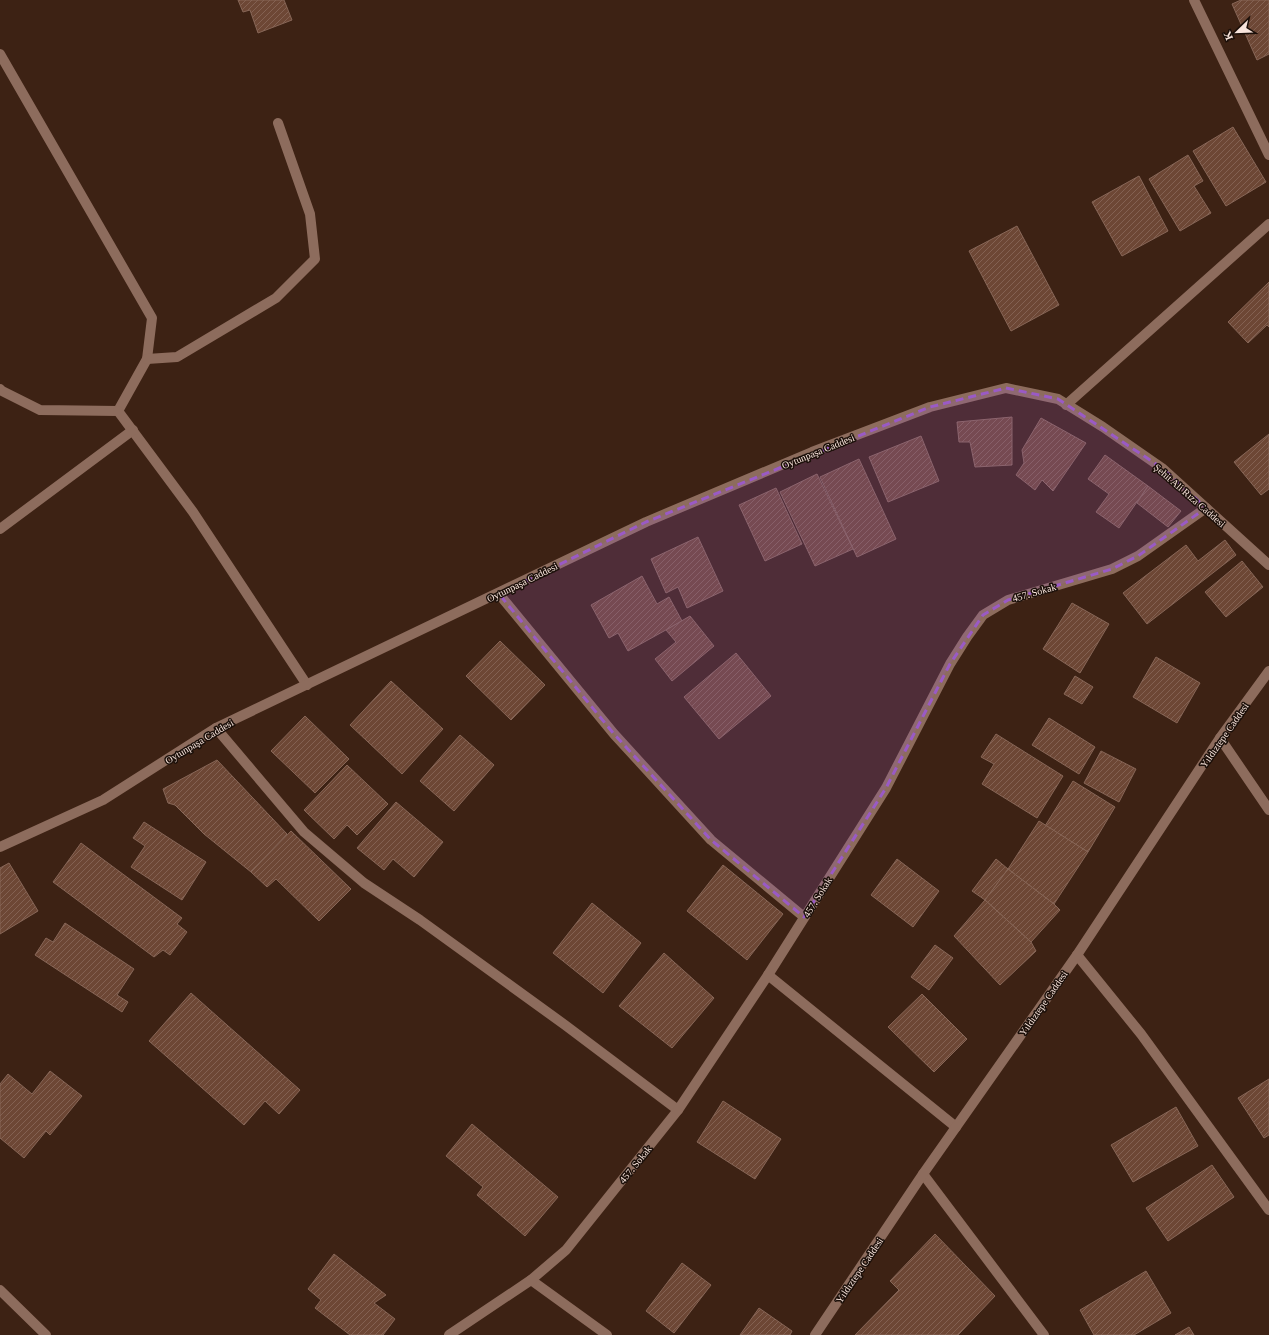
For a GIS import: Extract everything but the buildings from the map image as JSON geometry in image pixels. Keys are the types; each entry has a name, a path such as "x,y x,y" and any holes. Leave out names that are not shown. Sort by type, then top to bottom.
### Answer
{"street":[{"path":"1194,0 1269,155"},
{"path":"0,54 152,318 147,359 118,411"},
{"path":"147,359 178,358 276,298 315,259 310,214 278,123"},
{"path":"1066,405 1269,224"},
{"path":"0,388 2,391 40,410 118,411"},
{"name":"Oytunpaşa Caddesi","path":"0,847 103,800 216,728 499,594 646,522 812,452 930,407 1006,388 1058,399 1066,405"},
{"name":"Şehit Ali Rıza Caddesi","path":"1066,405 1103,427 1162,468 1269,565"},
{"path":"118,411 193,512 307,685"},
{"path":"0,529 133,430"},
{"name":"457. Sokak","path":"449,1335 531,1280 566,1250 678,1110 768,975 886,788 950,664 966,637 983,615 1008,600 1112,569 1138,556 1206,508"},
{"path":"499,594 614,734 711,840 804,917"},
{"name":"Yıldıztepe Caddesi","path":"815,1335 923,1174 1077,955 1220,738 1269,671"},
{"path":"216,728 304,832 364,883 420,920 521,993 678,1110"},
{"path":"1220,738 1269,810"},
{"path":"1077,955 1141,1034 1269,1210"},
{"path":"768,975 956,1127"},
{"path":"923,1174 1044,1335"},
{"path":"531,1280 607,1335"},
{"path":"0,1290 46,1335"}],"highlighted area":[{"path":"1006,388 1058,399 1162,468 1206,508 1138,556 1112,569 1008,600 983,615 950,664 886,788 804,917 711,840 614,734 499,594 646,522 930,407"}]}
